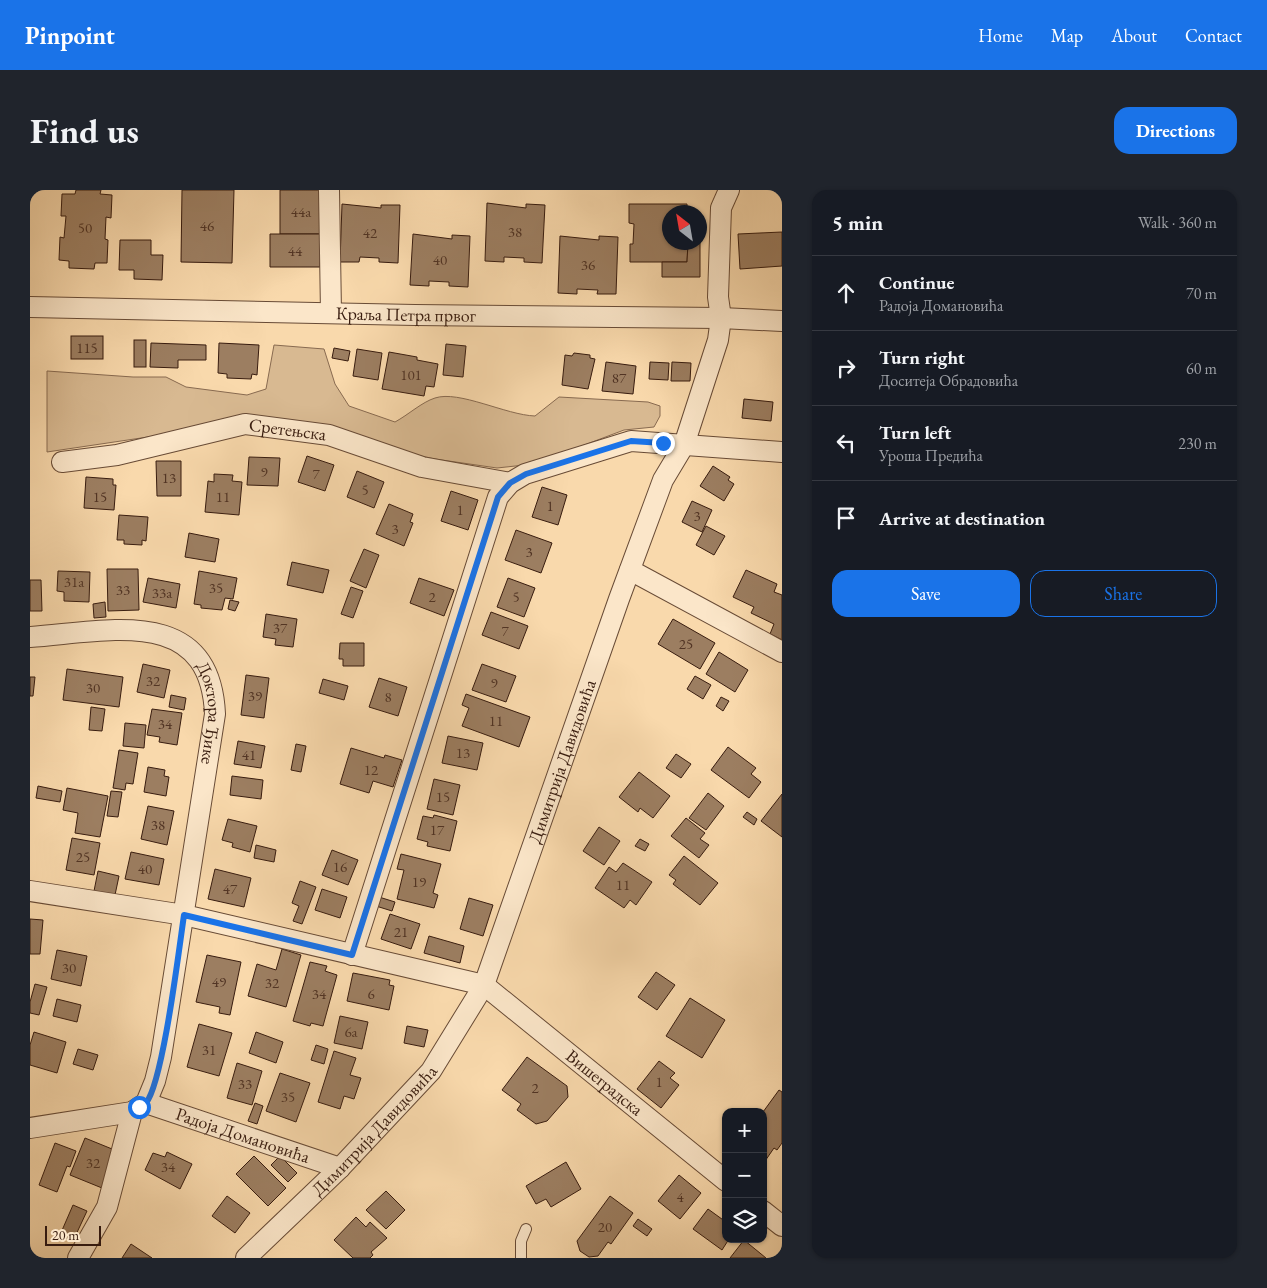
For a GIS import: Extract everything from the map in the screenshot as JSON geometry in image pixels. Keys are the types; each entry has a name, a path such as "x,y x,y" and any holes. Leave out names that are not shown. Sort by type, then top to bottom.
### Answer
{"street":[{"path":"329,190 331,313"},
{"name":"Димитрија Давидовића","path":"246,1258 340,1168 431,1071 484,985 630,570 663,480 684,445 718,340 721,318 718,297 721,208 730,190"},
{"name":"Краља Петра првог","path":"30,307 721,318 782,321"},
{"name":"Сретењска","path":"62,462 117,455 245,424 329,435 422,468 510,483"},
{"path":"352,955 498,497 510,483 526,474 631,441 782,452"},
{"path":"630,570 782,652"},
{"name":"Доктора Ђике","path":"30,637 130,628 152,632 174,640 195,656 203,666 213,690 215,714 184,915"},
{"path":"30,891 184,915 484,985"},
{"path":"78,1258 107,1207 139,1107 155,1081 161,1057 184,915"},
{"name":"Вишеградска","path":"484,985 722,1177"},
{"name":"Радоја Домановића","path":"30,1128 139,1107 340,1168"},
{"path":"767,1214 782,1226"}],"lane":[{"path":"521,1258 521,1241 526,1229"}],"shaded area":[{"path":"274,345 324,349 335,384 349,406 395,422 430,400 445,396 470,400 523,415 535,416 559,397 648,402 660,406 660,416 654,427 624,430 534,464 497,468 435,459 383,448 332,431 168,434 47,452 47,371 133,377 166,377 186,387 247,395 266,389"}],"building":[{"path":"76,190 101,190 100,194 112,195 111,218 106,217 107,263 95,263 94,269 69,268 69,261 59,260 60,237 64,238 66,216 61,216 62,194 75,194"},
{"path":"182,190 234,190 232,263 181,262"},
{"path":"280,190 322,190 322,234 280,234"},
{"path":"487,203 526,208 526,204 545,205 542,263 524,262 524,258 504,257 504,262 485,261"},
{"path":"342,204 381,208 381,205 400,205 398,263 379,262 379,258 360,257 359,262 340,262"},
{"path":"629,204 687,204 662,205 662,250 688,250 687,262 630,262 630,244 633,244 634,224 629,223"},
{"path":"782,232 782,266 740,269 738,234"},
{"path":"270,234 321,234 320,267 270,267"},
{"path":"413,234 452,239 452,235 470,236 468,287 449,286 449,282 429,281 429,286 410,285"},
{"path":"560,236 599,240 599,236 618,237 616,294 597,294 598,290 577,289 577,294 558,293"},
{"path":"120,240 151,240 151,255 163,255 162,280 134,279 134,270 119,270"},
{"path":"688,250 700,250 700,277 662,277 662,262 687,262"},
{"path":"71,336 103,336 103,359 71,359"},
{"path":"134,340 146,340 146,367 134,367"},
{"path":"151,343 206,345 206,360 178,360 178,368 150,367"},
{"path":"219,343 259,345 257,375 252,374 251,379 227,378 227,374 218,373"},
{"path":"446,344 466,346 463,377 443,375"},
{"path":"334,348 350,351 348,361 332,358"},
{"path":"357,349 382,353 378,380 353,376"},
{"path":"389,352 417,357 417,360 438,364 434,387 426,386 424,396 382,389"},
{"path":"574,353 590,355 590,358 595,359 588,389 562,385 565,355 572,356"},
{"path":"606,362 636,366 633,394 602,391"},
{"path":"650,362 669,363 668,380 649,379"},
{"path":"672,362 691,363 690,381 671,381"},
{"path":"744,399 773,402 771,421 742,418"},
{"path":"307,456 334,465 325,491 298,482"},
{"path":"249,457 280,458 278,486 247,485"},
{"path":"156,461 181,461 181,496 157,496"},
{"path":"713,466 730,477 728,480 734,484 724,501 700,486"},
{"path":"357,471 384,482 374,508 347,497"},
{"path":"214,474 233,475 232,481 242,482 239,515 205,512 208,481 214,482"},
{"path":"86,477 113,479 113,485 116,485 114,510 84,508"},
{"path":"542,487 567,495 558,525 532,517"},
{"path":"451,491 478,500 468,530 441,521"},
{"path":"692,501 712,510 702,532 682,522"},
{"path":"389,504 413,514 410,522 413,523 404,546 376,534"},
{"path":"119,515 148,517 146,541 142,540 142,545 124,544 124,540 117,540"},
{"path":"706,526 725,536 714,555 696,545"},
{"path":"516,530 552,543 541,573 505,560"},
{"path":"189,533 219,539 215,562 185,557"},
{"path":"364,549 379,555 366,588 350,581"},
{"path":"292,562 329,570 323,593 287,585"},
{"path":"107,569 138,569 139,610 108,611"},
{"path":"746,570 777,584 774,592 782,595 782,640 770,634 774,624 751,613 754,607 733,597"},
{"path":"58,571 90,572 89,602 64,601 64,592 57,591"},
{"path":"199,571 237,578 233,599 225,598 222,610 201,608 201,605 194,604"},
{"path":"148,578 180,584 176,608 143,602"},
{"path":"419,578 454,590 444,616 410,603"},
{"path":"508,578 535,588 524,617 497,607"},
{"path":"30,580 41,580 42,611 30,611"},
{"path":"351,587 363,591 353,618 341,614"},
{"path":"230,600 239,602 235,611 228,609"},
{"path":"105,602 106,617 94,618 93,604"},
{"path":"491,612 528,626 519,649 482,635"},
{"path":"266,614 297,619 293,647 275,645 276,639 263,637"},
{"path":"673,619 715,643 700,669 658,644"},
{"path":"340,643 364,643 364,666 343,666 343,659 339,659"},
{"path":"719,652 748,670 735,692 706,674"},
{"path":"143,664 170,670 164,698 137,692"},
{"path":"482,664 516,676 506,702 472,690"},
{"path":"67,669 123,677 119,707 63,700"},
{"path":"246,675 269,678 264,718 241,715"},
{"path":"695,676 711,685 703,699 687,689"},
{"path":"30,677 35,677 33,696 30,696"},
{"path":"379,678 407,687 398,716 369,707"},
{"path":"323,679 348,686 344,700 319,693"},
{"path":"466,694 530,717 519,747 462,726 469,708 462,705"},
{"path":"171,695 186,698 184,710 169,707"},
{"path":"721,697 729,701 723,711 716,706"},
{"path":"91,707 105,709 102,731 89,730"},
{"path":"152,709 182,713 177,745 159,742 160,737 147,735"},
{"path":"125,723 146,725 144,748 123,746"},
{"path":"448,736 483,743 477,770 442,763"},
{"path":"238,741 265,746 261,768 234,764"},
{"path":"296,744 306,746 301,772 291,770"},
{"path":"728,747 756,768 751,774 761,782 749,798 711,770"},
{"path":"351,748 384,758 385,755 402,760 393,787 373,781 369,793 340,784"},
{"path":"119,750 138,753 133,784 126,783 125,790 113,788"},
{"path":"676,754 691,764 681,778 666,768"},
{"path":"148,767 165,770 164,776 169,777 166,796 144,792"},
{"path":"639,772 670,796 653,818 640,808 638,812 619,797"},
{"path":"232,776 263,780 261,799 230,795"},
{"path":"434,779 460,785 453,815 427,809"},
{"path":"38,786 62,791 60,802 36,798"},
{"path":"67,788 108,796 100,837 75,833 78,813 63,810"},
{"path":"111,791 122,792 118,817 107,816"},
{"path":"708,793 724,806 706,830 689,818"},
{"path":"782,794 782,837 761,821"},
{"path":"148,806 174,811 167,845 141,839"},
{"path":"747,812 757,819 754,825 743,817"},
{"path":"434,815 457,821 450,851 427,846 428,842 417,839 423,816 433,818"},
{"path":"686,818 705,833 700,839 709,845 699,858 671,836"},
{"path":"228,819 257,826 250,852 232,847 233,843 222,840"},
{"path":"599,827 620,841 604,865 583,851"},
{"path":"72,838 100,843 94,875 66,870"},
{"path":"640,839 649,844 645,851 635,846"},
{"path":"256,845 276,850 274,862 254,858"},
{"path":"332,850 358,860 348,885 322,875"},
{"path":"131,852 164,859 159,885 125,879"},
{"path":"401,854 441,864 433,893 438,895 434,908 397,899 404,870 397,869"},
{"path":"684,856 718,883 700,905 673,884 676,880 669,875"},
{"path":"623,863 652,882 636,905 630,900 624,908 595,888 609,867 616,872"},
{"path":"215,869 251,878 244,907 208,899"},
{"path":"98,871 119,876 115,895 94,891"},
{"path":"300,881 316,887 302,924 293,921 299,906 292,903"},
{"path":"322,889 347,897 340,918 315,910"},
{"path":"379,897 395,902 392,911 376,906"},
{"path":"469,898 493,905 483,936 460,929"},
{"path":"390,914 420,924 411,949 381,939"},
{"path":"30,919 43,920 40,954 30,954"},
{"path":"429,936 464,946 460,963 424,953"},
{"path":"282,949 301,955 286,1007 248,996 257,964 276,970"},
{"path":"57,950 87,956 81,986 51,979"},
{"path":"207,955 241,962 230,1015 219,1013 220,1007 196,1002"},
{"path":"310,962 327,966 325,971 337,975 323,1026 311,1023 310,1026 293,1021"},
{"path":"656,972 675,985 657,1010 638,997"},
{"path":"353,973 390,980 389,985 394,986 389,1010 347,1001"},
{"path":"35,984 47,987 39,1015 30,1013 30,1002"},
{"path":"690,998 725,1020 702,1058 666,1036"},
{"path":"57,999 81,1005 77,1022 53,1016"},
{"path":"340,1016 368,1022 362,1049 334,1043"},
{"path":"199,1024 232,1033 219,1076 187,1067"},
{"path":"407,1026 428,1030 424,1047 404,1043"},
{"path":"34,1032 66,1042 57,1073 30,1065 30,1045"},
{"path":"256,1032 283,1042 276,1063 249,1053"},
{"path":"316,1045 328,1049 324,1064 311,1060"},
{"path":"78,1049 98,1055 93,1070 73,1064"},
{"path":"334,1051 356,1058 350,1075 361,1078 354,1099 344,1096 340,1109 318,1102"},
{"path":"527,1057 567,1086 568,1097 547,1121 536,1124 517,1110 521,1104 502,1090"},
{"path":"659,1061 675,1073 670,1078 679,1085 661,1108 637,1089"},
{"path":"237,1063 262,1071 252,1105 227,1098"},
{"path":"280,1073 310,1083 296,1122 266,1111"},
{"path":"779,1090 782,1092 782,1143 777,1150 774,1148 767,1158 767,1108"},
{"path":"255,1103 263,1106 257,1124 248,1121"},
{"path":"85,1138 117,1151 102,1188 70,1175"},
{"path":"55,1143 76,1151 70,1167 67,1166 57,1192 39,1185"},
{"path":"167,1152 192,1164 180,1189 145,1170 153,1153 165,1157"},
{"path":"254,1156 286,1188 268,1206 236,1174"},
{"path":"280,1156 297,1173 288,1182 271,1165"},
{"path":"566,1162 581,1189 551,1207 546,1199 536,1204 526,1186"},
{"path":"679,1175 701,1193 680,1219 658,1201"},
{"path":"386,1191 405,1210 386,1229 366,1210"},
{"path":"227,1196 250,1213 235,1233 212,1216"},
{"path":"610,1196 633,1213 611,1244 608,1242 598,1256 589,1257 580,1251 577,1241"},
{"path":"73,1205 87,1211 73,1241 60,1235"},
{"path":"708,1209 722,1219 722,1243 726,1243 722,1250 693,1229"},
{"path":"356,1217 366,1227 370,1222 387,1238 371,1252 373,1255 370,1258 353,1258 334,1240"},
{"path":"638,1219 652,1229 647,1236 633,1226"},
{"path":"742,1243 748,1243 766,1258 730,1258"},
{"path":"131,1244 152,1258 122,1258"}],"route":[{"path":"139,1107 146,1103 155,1081 161,1057 184,915 352,955 498,497 510,483 526,474 631,441 663,443"}]}
